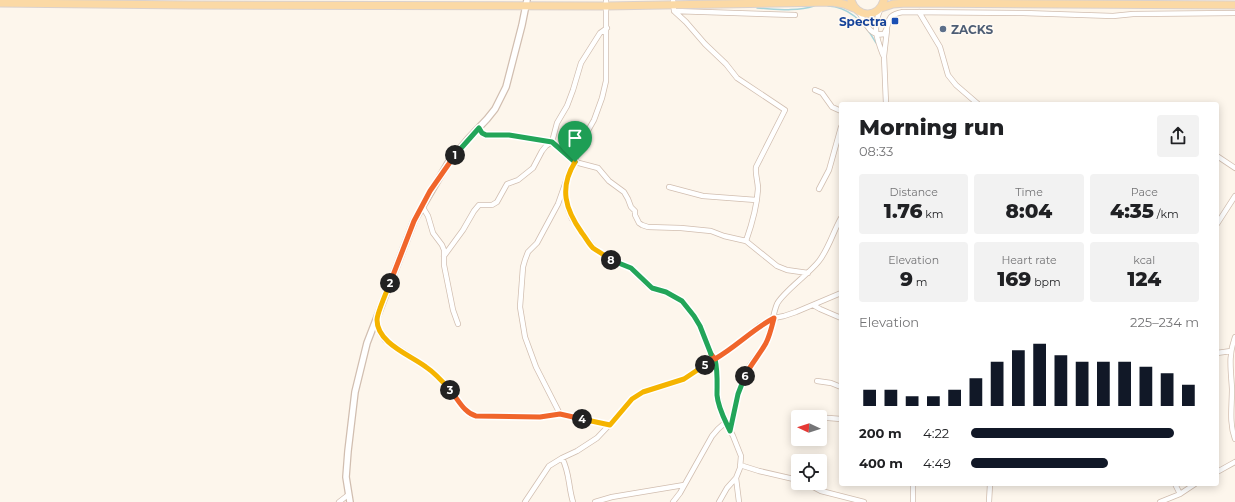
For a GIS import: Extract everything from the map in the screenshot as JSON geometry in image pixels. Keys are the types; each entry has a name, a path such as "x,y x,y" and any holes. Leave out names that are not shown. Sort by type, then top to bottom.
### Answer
{"main road":[{"path":"851,0 857,10"},
{"path":"880,8 884,0"},
{"path":"0,3 606,3 674,5 832,2 844,4 865,14 872,14 880,8 893,4 906,3 1235,4"}],"street":[{"path":"350,502 346,477 355,392 367,343 414,221 422,206 448,163 495,109 506,87 522,25 526,3"},
{"path":"560,414 536,366 528,344 520,307 525,260 528,252 537,243 548,224 565,187 570,170 575,162 578,148 594,120 602,98 606,81 606,3"},
{"path":"674,5 795,15"},
{"path":"674,5 686,22 705,44 726,64 737,78 785,110 756,167 755,175 758,184 756,200 751,227 746,241"},
{"path":"880,8 876,20 876,35 884,56"},
{"path":"857,10 870,30 876,35 884,34 887,30"},
{"path":"886,102 884,56 888,22 893,15 903,12 1023,13 1106,16 1133,14 1235,13"},
{"path":"919,12 940,47 948,75 956,85 976,102"},
{"path":"444,256 479,205 492,205 497,202 507,184 518,180 533,168 542,151 552,142 557,124 567,106 573,90 581,63 600,34 607,28"},
{"path":"815,90 822,93 832,107 839,110"},
{"path":"479,128 482,133 486,135 514,136 552,142 575,162 598,168 609,181 624,192 630,207 635,211 635,215 639,223 642,225 648,227 711,231 724,236 746,241 777,266 787,270 808,273"},
{"path":"819,189 829,170 839,134"},
{"path":"1219,157 1235,168"},
{"path":"565,187 570,214 590,244 613,261 631,268 652,288 666,292 682,301 700,326 709,350 715,359 718,375 718,402 741,456 736,478 720,502"},
{"path":"669,187 703,196 756,200"},
{"path":"1219,221 1235,196"},
{"path":"422,206 428,216 433,233 444,250 444,265 453,310 458,324"},
{"path":"730,431 742,381 749,367 766,343 771,332 777,304 819,262 839,222"},
{"path":"524,502 549,466 590,444 610,425 632,399 643,392 684,379 739,343 759,326 774,318 784,316 839,295"},
{"path":"813,305 839,317"},
{"path":"377,320 380,332 385,340 427,367 437,376 471,415 522,418 560,414 610,425"},
{"path":"1235,337 1232,353 1233,389 1231,426 1235,439"},
{"path":"1219,352 1232,353"},
{"path":"817,381 831,383 839,386"},
{"path":"827,418 839,419"},
{"path":"673,502 680,493 712,436 718,428 726,422"},
{"path":"562,458 568,472 569,490 573,502"},
{"path":"1219,471 1235,462"},
{"path":"740,465 759,472 767,472 791,478"},
{"path":"736,478 739,502"},
{"path":"595,502 612,497 684,485"},
{"path":"912,502 913,486"},
{"path":"989,502 990,486"},
{"path":"1176,486 1180,494"},
{"path":"1160,502 1180,494 1192,486"},
{"path":"819,490 864,502"},
{"path":"339,502 348,495"}],"waterway":[{"path":"757,8 793,10 814,6"},
{"path":"828,6 836,7 850,13 862,24 876,43"}],"place":[{"name":"Spectra","path":"895,21"},
{"name":"ZACKS","path":"943,29"}],"route":[{"path":"575,162 552,142 520,136 486,135 482,133 479,128 448,163 430,191 414,221 377,320 380,332 385,340 427,367 454,395 464,409 471,415 476,416 522,418 560,414 610,425 632,399 643,392 684,379 715,359 718,375 718,402 730,431 742,381 749,367 766,343 771,332 774,318 759,326 739,343 715,359 709,350 700,326 682,301 666,292 652,288 645,283 631,268 613,261 594,248 572,219 568,209 565,187 570,170 575,162"}]}
